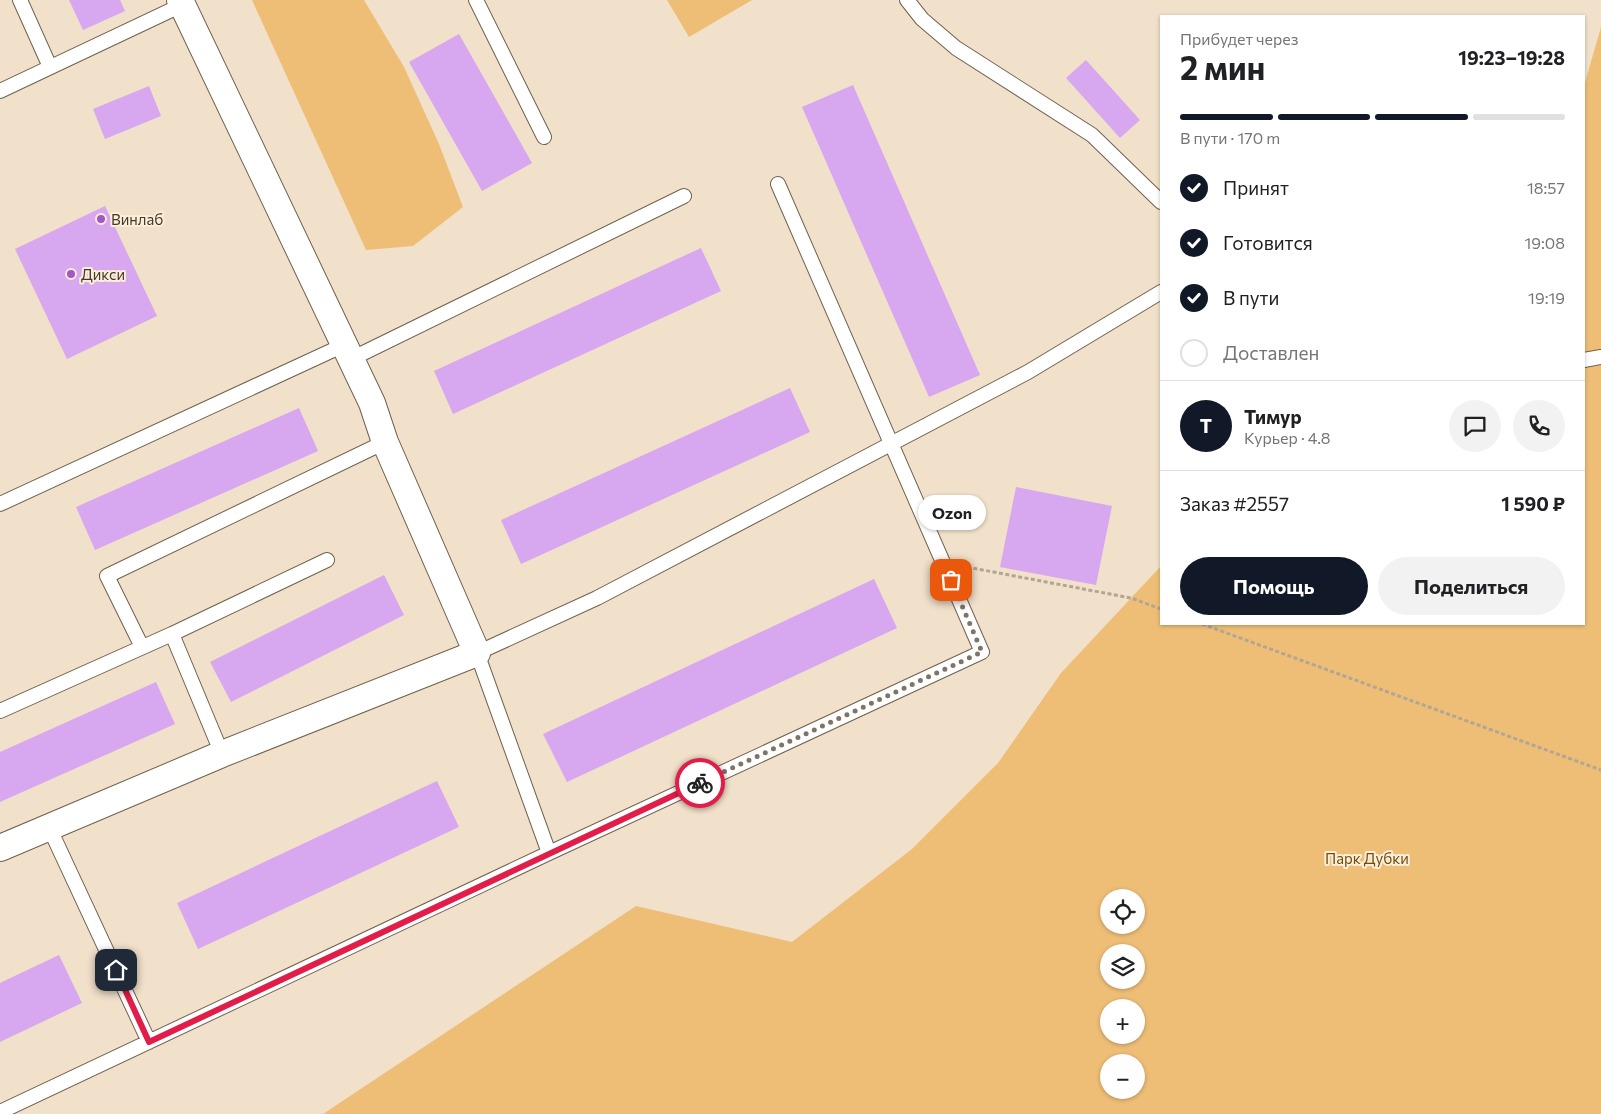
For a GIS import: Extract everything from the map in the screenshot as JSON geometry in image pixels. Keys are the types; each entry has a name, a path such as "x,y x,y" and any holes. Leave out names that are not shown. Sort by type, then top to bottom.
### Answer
{"street":[{"path":"0,848 222,754 477,653 385,442 372,403 181,2"}],"lane":[{"path":"20,0 50,67"},
{"path":"476,0 544,137"},
{"path":"907,0 922,19 956,48 1092,135 1160,201"},
{"path":"0,91 181,2"},
{"path":"0,1112 549,853 982,652 778,184"},
{"path":"0,504 347,352 684,196"},
{"path":"549,853 477,653 597,598 892,444 1028,372 1160,293"},
{"path":"1585,360 1601,358"},
{"path":"142,647 108,576 385,442"},
{"path":"0,711 172,634 327,560"},
{"path":"172,634 222,754"},
{"path":"50,827 149,1042"}],"path":[{"path":"943,562 1131,598 1160,609"},
{"path":"1205,625 1601,770"}],"green space":[{"path":"252,0 364,0 404,67 439,144 463,207 413,246 366,250"},
{"path":"667,0 752,0 689,37"},
{"name":"Парк Дубки","path":"1601,27 1601,1114 323,1114 636,906 792,942 912,849 998,763 1061,673 1160,567 1160,625 1585,625 1585,83"}],"building":[{"path":"69,0 120,0 125,11 83,30"},
{"path":"459,34 532,163 482,191 409,62"},
{"path":"1086,60 1140,120 1120,138 1066,78"},
{"path":"853,85 980,375 929,397 802,107"},
{"path":"149,86 161,116 105,139 93,109"},
{"path":"105,206 157,316 67,359 15,249"},
{"path":"701,248 721,291 453,414 434,371"},
{"path":"790,388 810,432 521,564 501,520"},
{"path":"299,408 318,451 95,550 76,507"},
{"path":"1016,487 1112,506 1096,585 1000,567"},
{"path":"384,575 404,615 231,702 210,662"},
{"path":"874,579 897,628 567,782 543,734"},
{"path":"156,682 175,724 0,802 0,752"},
{"path":"437,781 459,827 198,949 177,903"},
{"path":"59,955 82,1003 0,1042 0,983"}],"way so far":[{"path":"700,783 982,652 951,580"}],"place":[{"name":"Винлаб","path":"101,219"},
{"name":"Дикси","path":"71,274"},
{"name":"Ozon","path":"951,580"}],"route":[{"path":"116,970 149,1042 700,783"}]}
